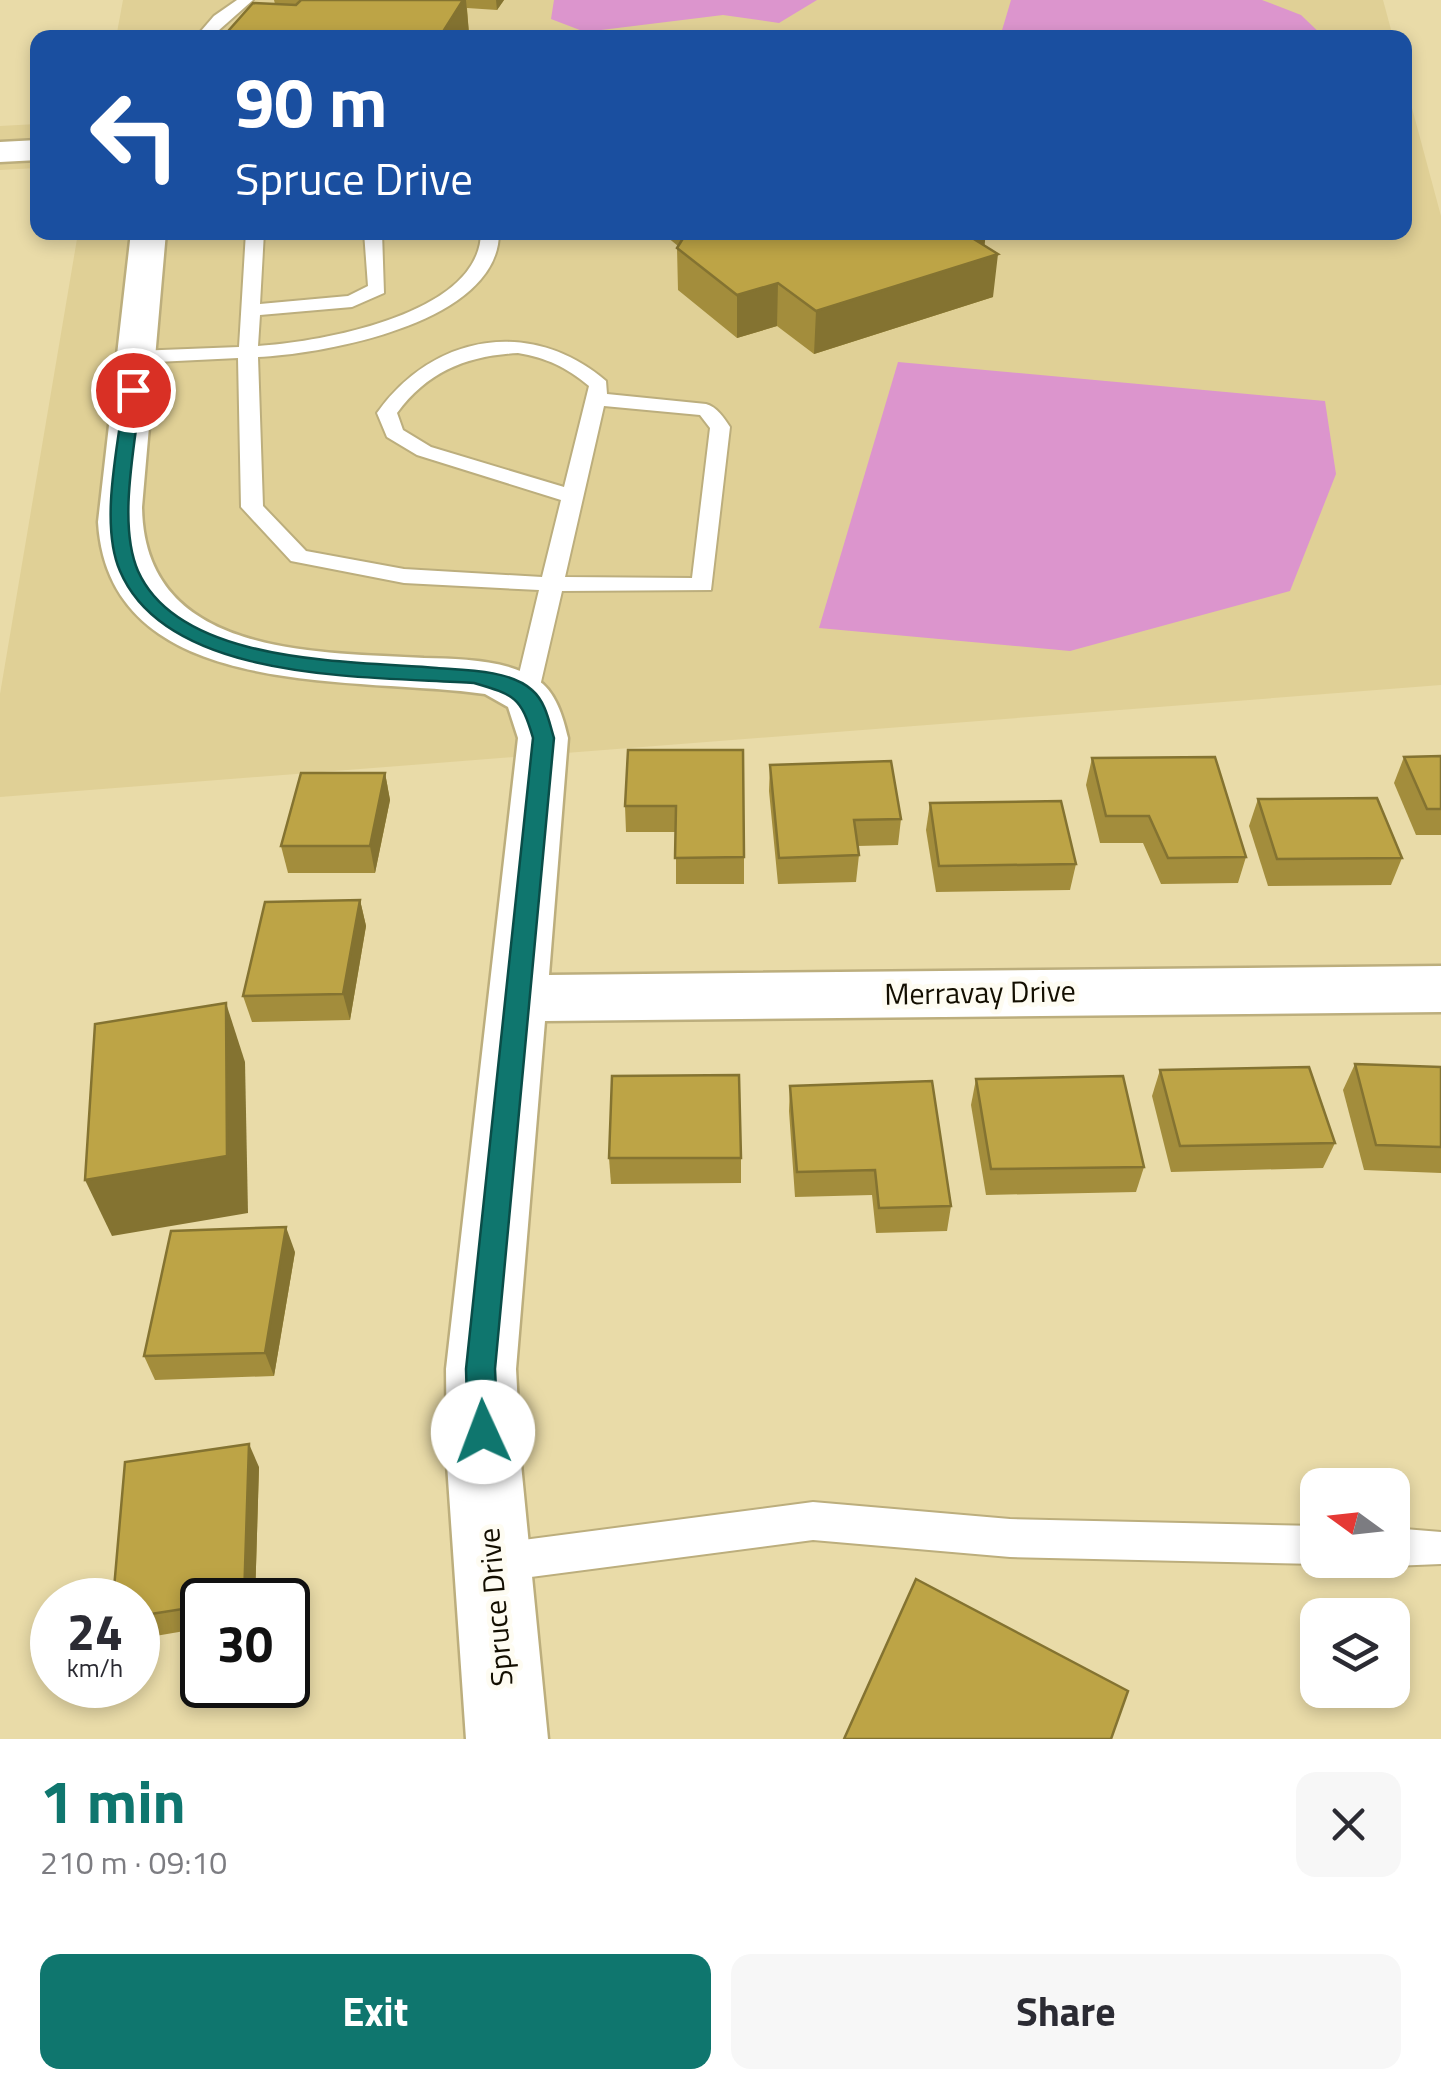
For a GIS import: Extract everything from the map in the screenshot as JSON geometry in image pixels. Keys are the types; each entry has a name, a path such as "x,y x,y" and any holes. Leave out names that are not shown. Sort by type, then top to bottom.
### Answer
{"street":[{"path":"0,152 30,150"},
{"path":"149,240 120,520 129,571 145,595 168,617 200,636 274,662 475,677 526,695"},
{"name":"Spruce Drive","path":"507,1739 480,1369 543,738 535,709 526,695"},
{"name":"Merravay Drive","path":"520,998 1441,989"}],"lane":[{"path":"209,30 246,0"},
{"path":"254,240 248,351 252,507 298,556 404,576 552,584 704,585 720,426 706,410 595,399"},
{"path":"251,310 352,301 377,289 374,240"},
{"path":"136,357 248,351 344,340 403,322 454,294 480,266 491,240"},
{"path":"526,695 598,385 584,368 547,352 498,348 460,354 423,370 396,396 387,413 394,433 424,451 572,496"},
{"path":"492,1563 813,1521 1010,1538 1300,1545"},
{"path":"1410,1547 1434,1548"}],"shaded area":[{"path":"123,0 1383,0 1391,30 117,30"},
{"path":"554,0 817,0 779,23 723,15 580,30 551,19"},
{"path":"1011,0 1262,0 1301,15 1317,30 1002,30"},
{"path":"1412,108 1441,216 1441,685 0,797 0,694 77,240 1412,240"},
{"path":"30,124 30,168 0,170 0,126"},
{"path":"898,362 1325,401 1336,474 1290,591 1070,651 819,628"}],"building":[{"path":"301,0 463,0 444,30 229,30 253,3 296,5"},
{"path":"682,240 975,240 998,254 816,311 778,283 737,295 677,248"},
{"path":"628,750 743,750 744,857 675,858 676,806 625,806"},
{"path":"1441,756 1441,809 1427,809 1404,757"},
{"path":"1215,757 1246,857 1168,858 1149,816 1106,816 1092,758"},
{"path":"891,761 901,819 854,820 859,855 779,858 770,765"},
{"path":"301,773 385,773 370,846 281,846"},
{"path":"1377,798 1402,858 1277,859 1258,799"},
{"path":"1061,801 1076,864 939,866 930,803"},
{"path":"360,900 343,994 243,996 265,902"},
{"path":"226,1003 227,1156 85,1180 95,1024"},
{"path":"1355,1064 1441,1067 1441,1147 1376,1145"},
{"path":"1309,1067 1335,1143 1180,1146 1160,1070"},
{"path":"739,1075 741,1158 609,1158 612,1076"},
{"path":"1123,1076 1144,1167 991,1169 976,1079"},
{"path":"932,1081 951,1206 879,1208 875,1170 797,1172 790,1086"},
{"path":"286,1227 265,1353 144,1356 171,1231"},
{"path":"249,1444 245,1578 180,1578 180,1609 160,1613 160,1578 115,1578 125,1462"},
{"path":"916,1579 1128,1691 1111,1739 844,1739"}],"route":[{"path":"133,390 120,520 122,544 129,571 145,595 168,617 200,636 274,662 475,677 512,687 526,695 535,709 543,738 480,1369 483,1432"}]}
